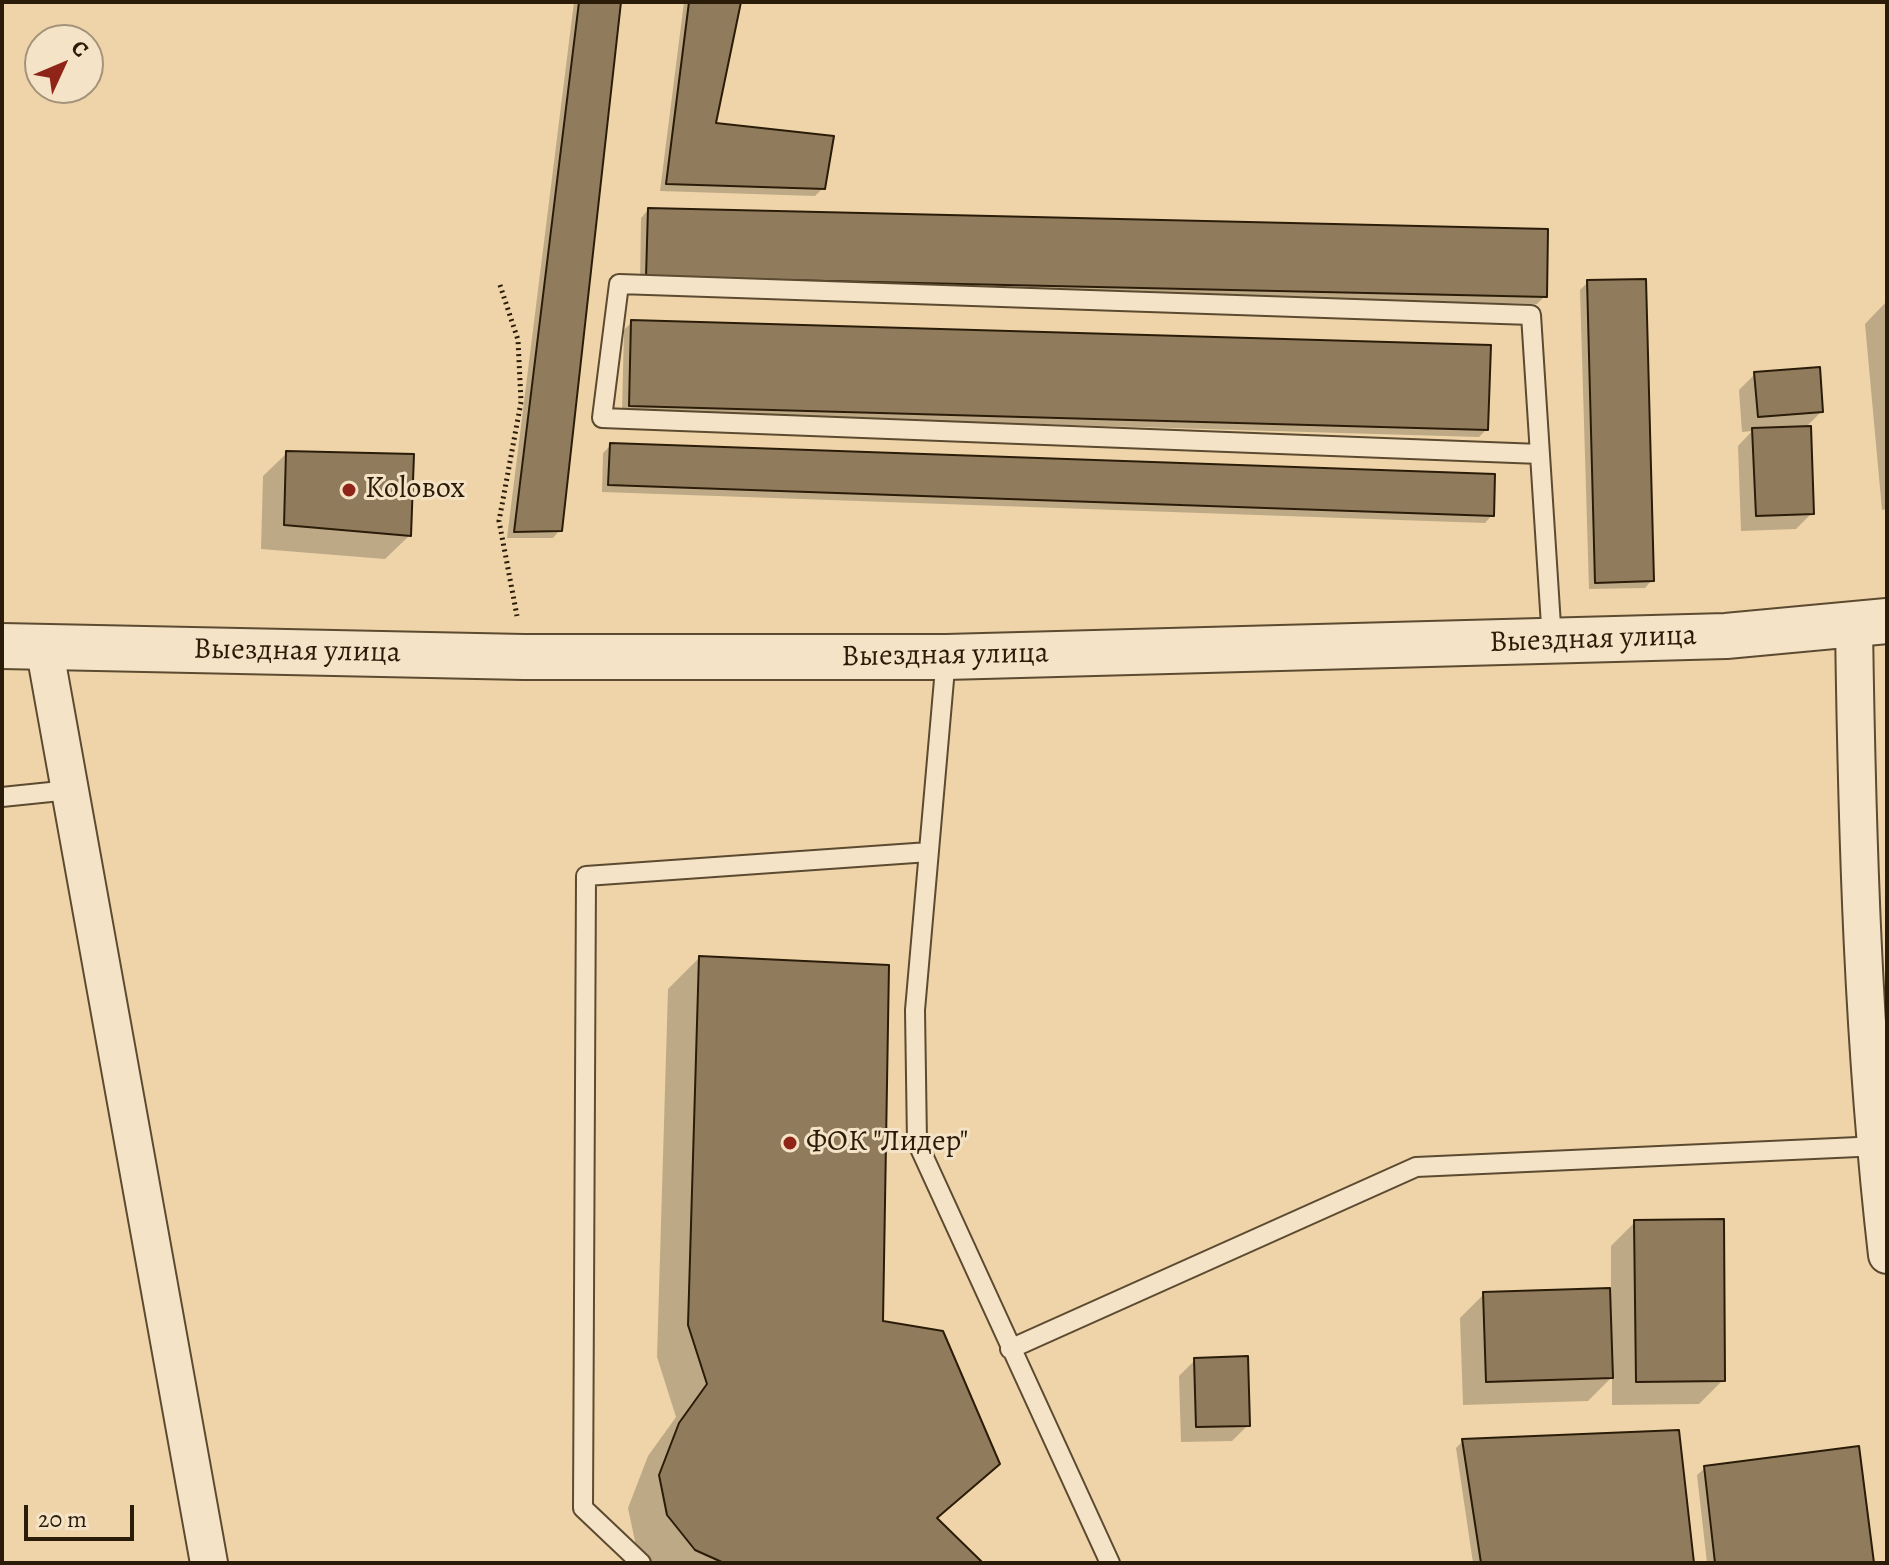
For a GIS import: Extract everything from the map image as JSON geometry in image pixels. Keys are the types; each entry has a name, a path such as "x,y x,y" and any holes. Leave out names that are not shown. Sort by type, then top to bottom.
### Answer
{"street":[{"name":"Выездная улица","path":"23,646 524,657 946,657 1726,636 1870,624"},
{"path":"1870,624 1861,925 1881,1146 1887,1255"},
{"path":"23,646 70,790 209,1563"}],"lane":[{"path":"1540,454 602,418 619,284 1531,315 1540,454 1552,641"},
{"path":"946,657 915,1010 917,1142 1110,1563"},
{"path":"2,797 70,790"},
{"path":"641,1563 583,1508 586,876 929,852"},
{"path":"1010,1349 1416,1167 1881,1146"}],"path":[{"path":"500,285 518,340 521,402 499,521 524,657"}],"building":[{"path":"579,2 621,2 562,531 514,532"},
{"path":"689,2 741,2 716,123 834,136 825,189 666,184"},
{"path":"648,208 1548,229 1547,297 646,277"},
{"path":"1646,279 1654,581 1595,583 1587,280"},
{"path":"631,320 1491,345 1488,430 629,406"},
{"path":"1820,367 1823,412 1758,417 1754,372"},
{"path":"1811,426 1814,514 1756,516 1752,428"},
{"path":"610,443 1495,474 1494,516 608,485"},
{"name":"Kоlовох","path":"286,451 414,454 411,536 284,525"},
{"name":"ФОК \"Лидер\"","path":"699,956 889,965 883,1321 943,1331 1000,1464 937,1518 983,1563 724,1563 695,1550 667,1515 659,1475 679,1423 707,1384 688,1325"},
{"path":"1724,1219 1725,1381 1636,1382 1634,1220"},
{"path":"1610,1288 1613,1378 1486,1382 1483,1292"},
{"path":"1248,1356 1250,1426 1196,1427 1194,1358"},
{"path":"1679,1430 1694,1563 1481,1563 1462,1439"},
{"path":"1859,1446 1874,1563 1715,1563 1704,1466"}],"place":[{"name":"Kоlовох","path":"349,490"},
{"name":"ФОК \"Лидер\"","path":"790,1143"}]}
